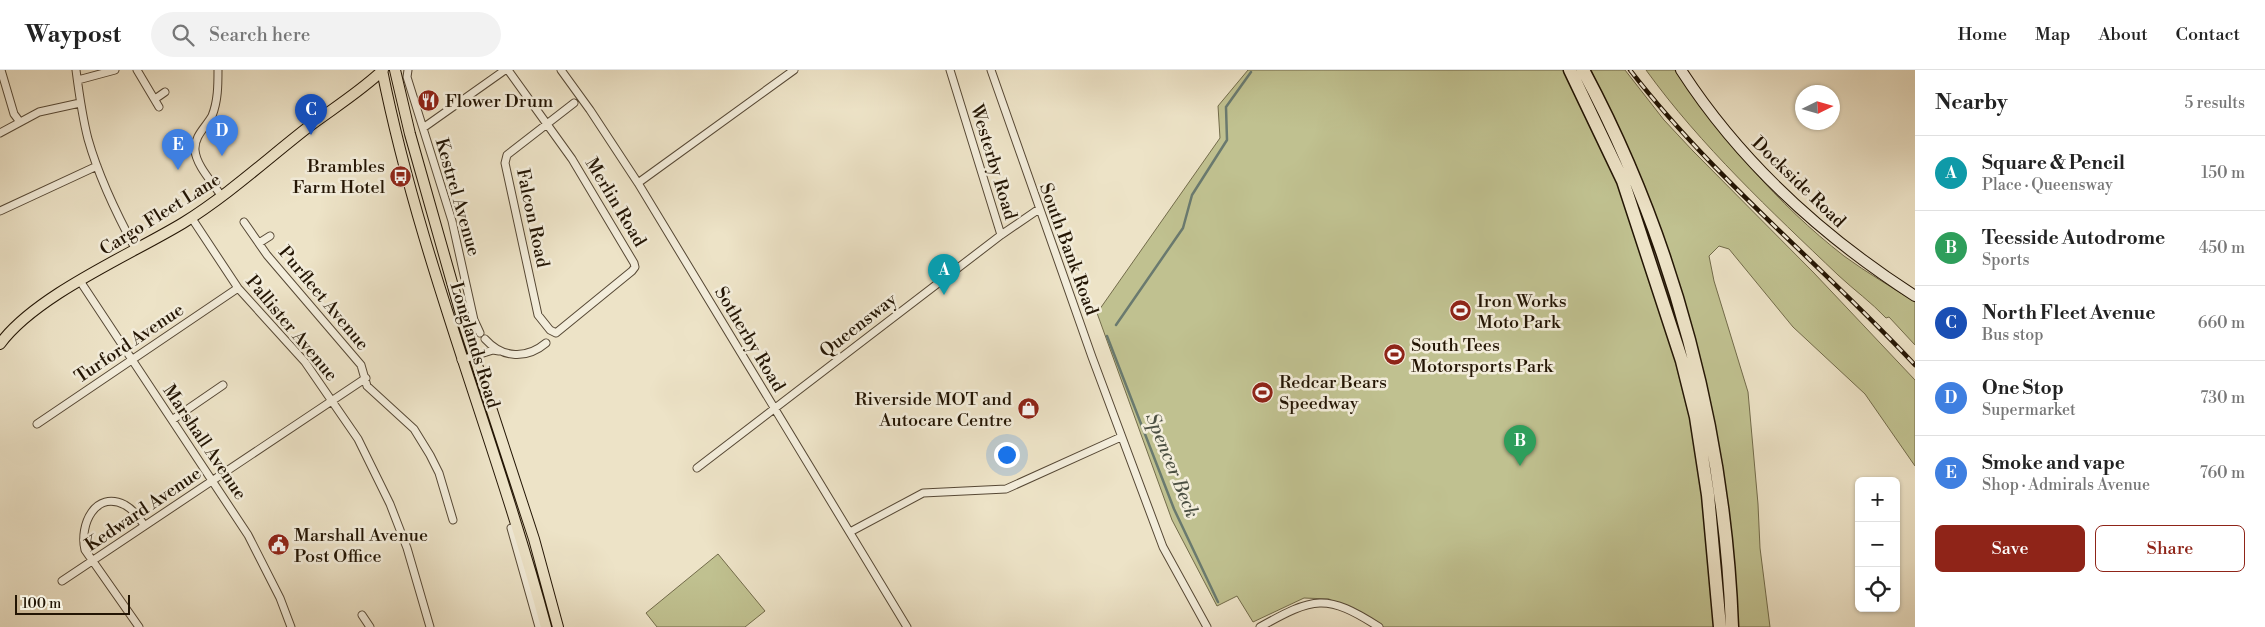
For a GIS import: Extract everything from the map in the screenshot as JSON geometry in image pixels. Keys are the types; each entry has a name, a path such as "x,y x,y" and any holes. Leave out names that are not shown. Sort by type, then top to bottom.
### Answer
{"highway":[{"path":"1570,70 1622,181 1682,361 1696,417 1708,495 1720,627"},
{"path":"1583,70 1635,180 1666,261 1692,354 1706,414 1721,501 1729,572 1732,627"}],"main road":[{"name":"Cargo Fleet Lane","path":"0,344 15,327 36,309 80,281 191,218 222,197 382,70"},
{"name":"Longlands Road","path":"382,70 407,174 461,360 523,543 546,627"},
{"name":"Longlands Road","path":"395,70 410,134 534,539 558,627"},
{"name":"Dockside Road","path":"1681,70 1716,120 1772,184 1836,241 1915,296"}],"street":[{"path":"1,70 14,114 20,122"},
{"path":"76,70 80,104 88,139 114,208 136,250"},
{"path":"78,80 115,70"},
{"path":"137,70 159,107"},
{"path":"218,70 217,98 211,117 200,133 195,150 201,166 222,197"},
{"name":"Kestrel Avenue","path":"408,70 407,76 452,221 474,320 482,336 499,351"},
{"path":"423,128 507,70"},
{"name":"Merlin Road","path":"507,70 547,124 598,201 632,258 635,267 556,333"},
{"name":"Sotherby Road","path":"561,70 638,183 850,532 904,626"},
{"path":"638,183 794,70"},
{"name":"Westerby Road","path":"950,70 1002,235"},
{"name":"South Bank Road","path":"991,70 1039,209 1162,547 1207,627"},
{"path":"155,98 165,92"},
{"path":"0,133 39,112 80,104"},
{"name":"Falcon Road","path":"556,333 550,330 538,315 505,163 507,155 574,104"},
{"path":"0,211 97,166"},
{"name":"Queensway","path":"697,468 1002,235 1039,209"},
{"name":"Pallister Avenue","path":"191,218 238,288 305,362 358,439 390,504 408,548 430,627"},
{"name":"Purfleet Avenue","path":"244,222 259,244 361,365 367,386 414,429 439,473 453,520"},
{"path":"259,244 270,236"},
{"name":"Marshall Avenue","path":"80,281 253,543 280,598 291,627"},
{"name":"Turford Avenue","path":"38,424 238,288"},
{"path":"461,360 478,354 499,351 528,354 535,352 546,343"},
{"name":"Kedward Avenue","path":"62,581 366,378"},
{"path":"172,420 223,385"},
{"path":"850,532 923,494 1006,489 1121,437"},
{"path":"139,627 92,561 85,550 82,539 88,515 94,508 104,502 125,505 135,513 144,525"},
{"path":"511,528 539,627"},
{"path":"1260,627 1296,607 1316,603 1347,607 1379,627"},
{"path":"362,615 370,627"}],"green space":[{"name":"South Tees Motorsports Park","path":"1248,70 1565,70 1614,174 1678,358 1700,469 1716,627 1380,627 1329,599 1304,598 1253,622 1237,596 1217,606 1172,520 1097,313 1220,138 1218,106"},
{"path":"1591,70 1625,70 1664,120 1693,151 1814,273 1915,380 1915,466 1865,394 1793,327 1729,249 1719,246 1709,256 1714,281 1748,392 1760,548 1770,627 1737,627 1727,509 1640,177"},
{"path":"1646,70 1675,70 1712,121 1752,169 1796,215 1844,256 1915,302 1915,345 1889,317 1886,318 1838,275 1737,177 1667,98"},
{"path":"718,554 765,611 745,627 657,627 646,613"}],"waterway":[{"path":"1116,325 1183,228 1192,195 1227,140 1226,107 1251,72"},
{"name":"Spencer Beck","path":"1107,336 1174,509 1218,602"}],"railway":[{"path":"1630,70 1697,148 1915,365"}],"place":[{"name":"Flower Drum","path":"429,101"},
{"name":"North Fleet Avenue","path":"311,135"},
{"name":"One Stop","path":"222,156"},
{"name":"Smoke and vape","path":"178,170"},
{"name":"Brambles Farm Hotel","path":"401,176"},
{"name":"Square & Pencil","path":"944,295"},
{"name":"Iron Works Moto Park","path":"1461,311"},
{"name":"South Tees Motorsports Park","path":"1395,355"},
{"name":"Redcar Bears Speedway","path":"1263,392"},
{"name":"Riverside MOT and Autocare Centre","path":"1028,409"},
{"name":"Teesside Autodrome","path":"1520,466"},
{"name":"Marshall Avenue Post Office","path":"278,545"}]}
